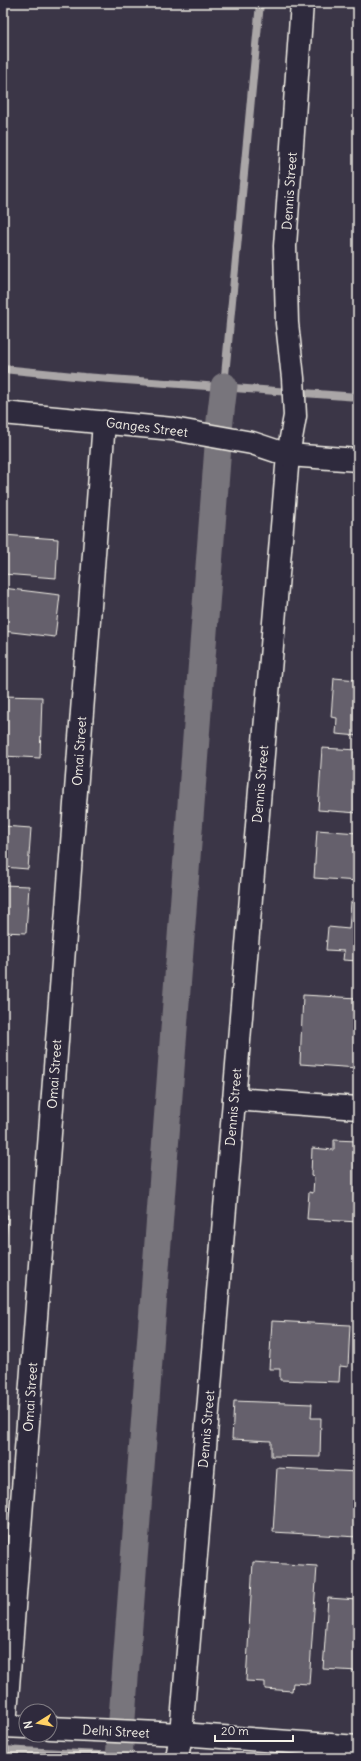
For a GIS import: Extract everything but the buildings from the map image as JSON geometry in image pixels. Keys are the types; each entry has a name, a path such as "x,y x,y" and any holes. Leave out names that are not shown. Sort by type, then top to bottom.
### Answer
{"street":[{"name":"Dennis Street","path":"178,1757 288,455 295,416 293,378 287,323 285,246 302,3"},
{"name":"Ganges Street","path":"3,412 172,429 252,443 288,455 358,460"},
{"name":"Omai Street","path":"11,1726 104,422"},
{"path":"234,1099 358,1108"},
{"name":"Delhi Street","path":"58,1728 181,1734 358,1747"}],"waterway":[{"path":"224,386 260,3"},
{"path":"3,369 84,377 358,397"},
{"path":"119,1758 220,420 224,386"},
{"path":"3,1750 119,1756"}]}
